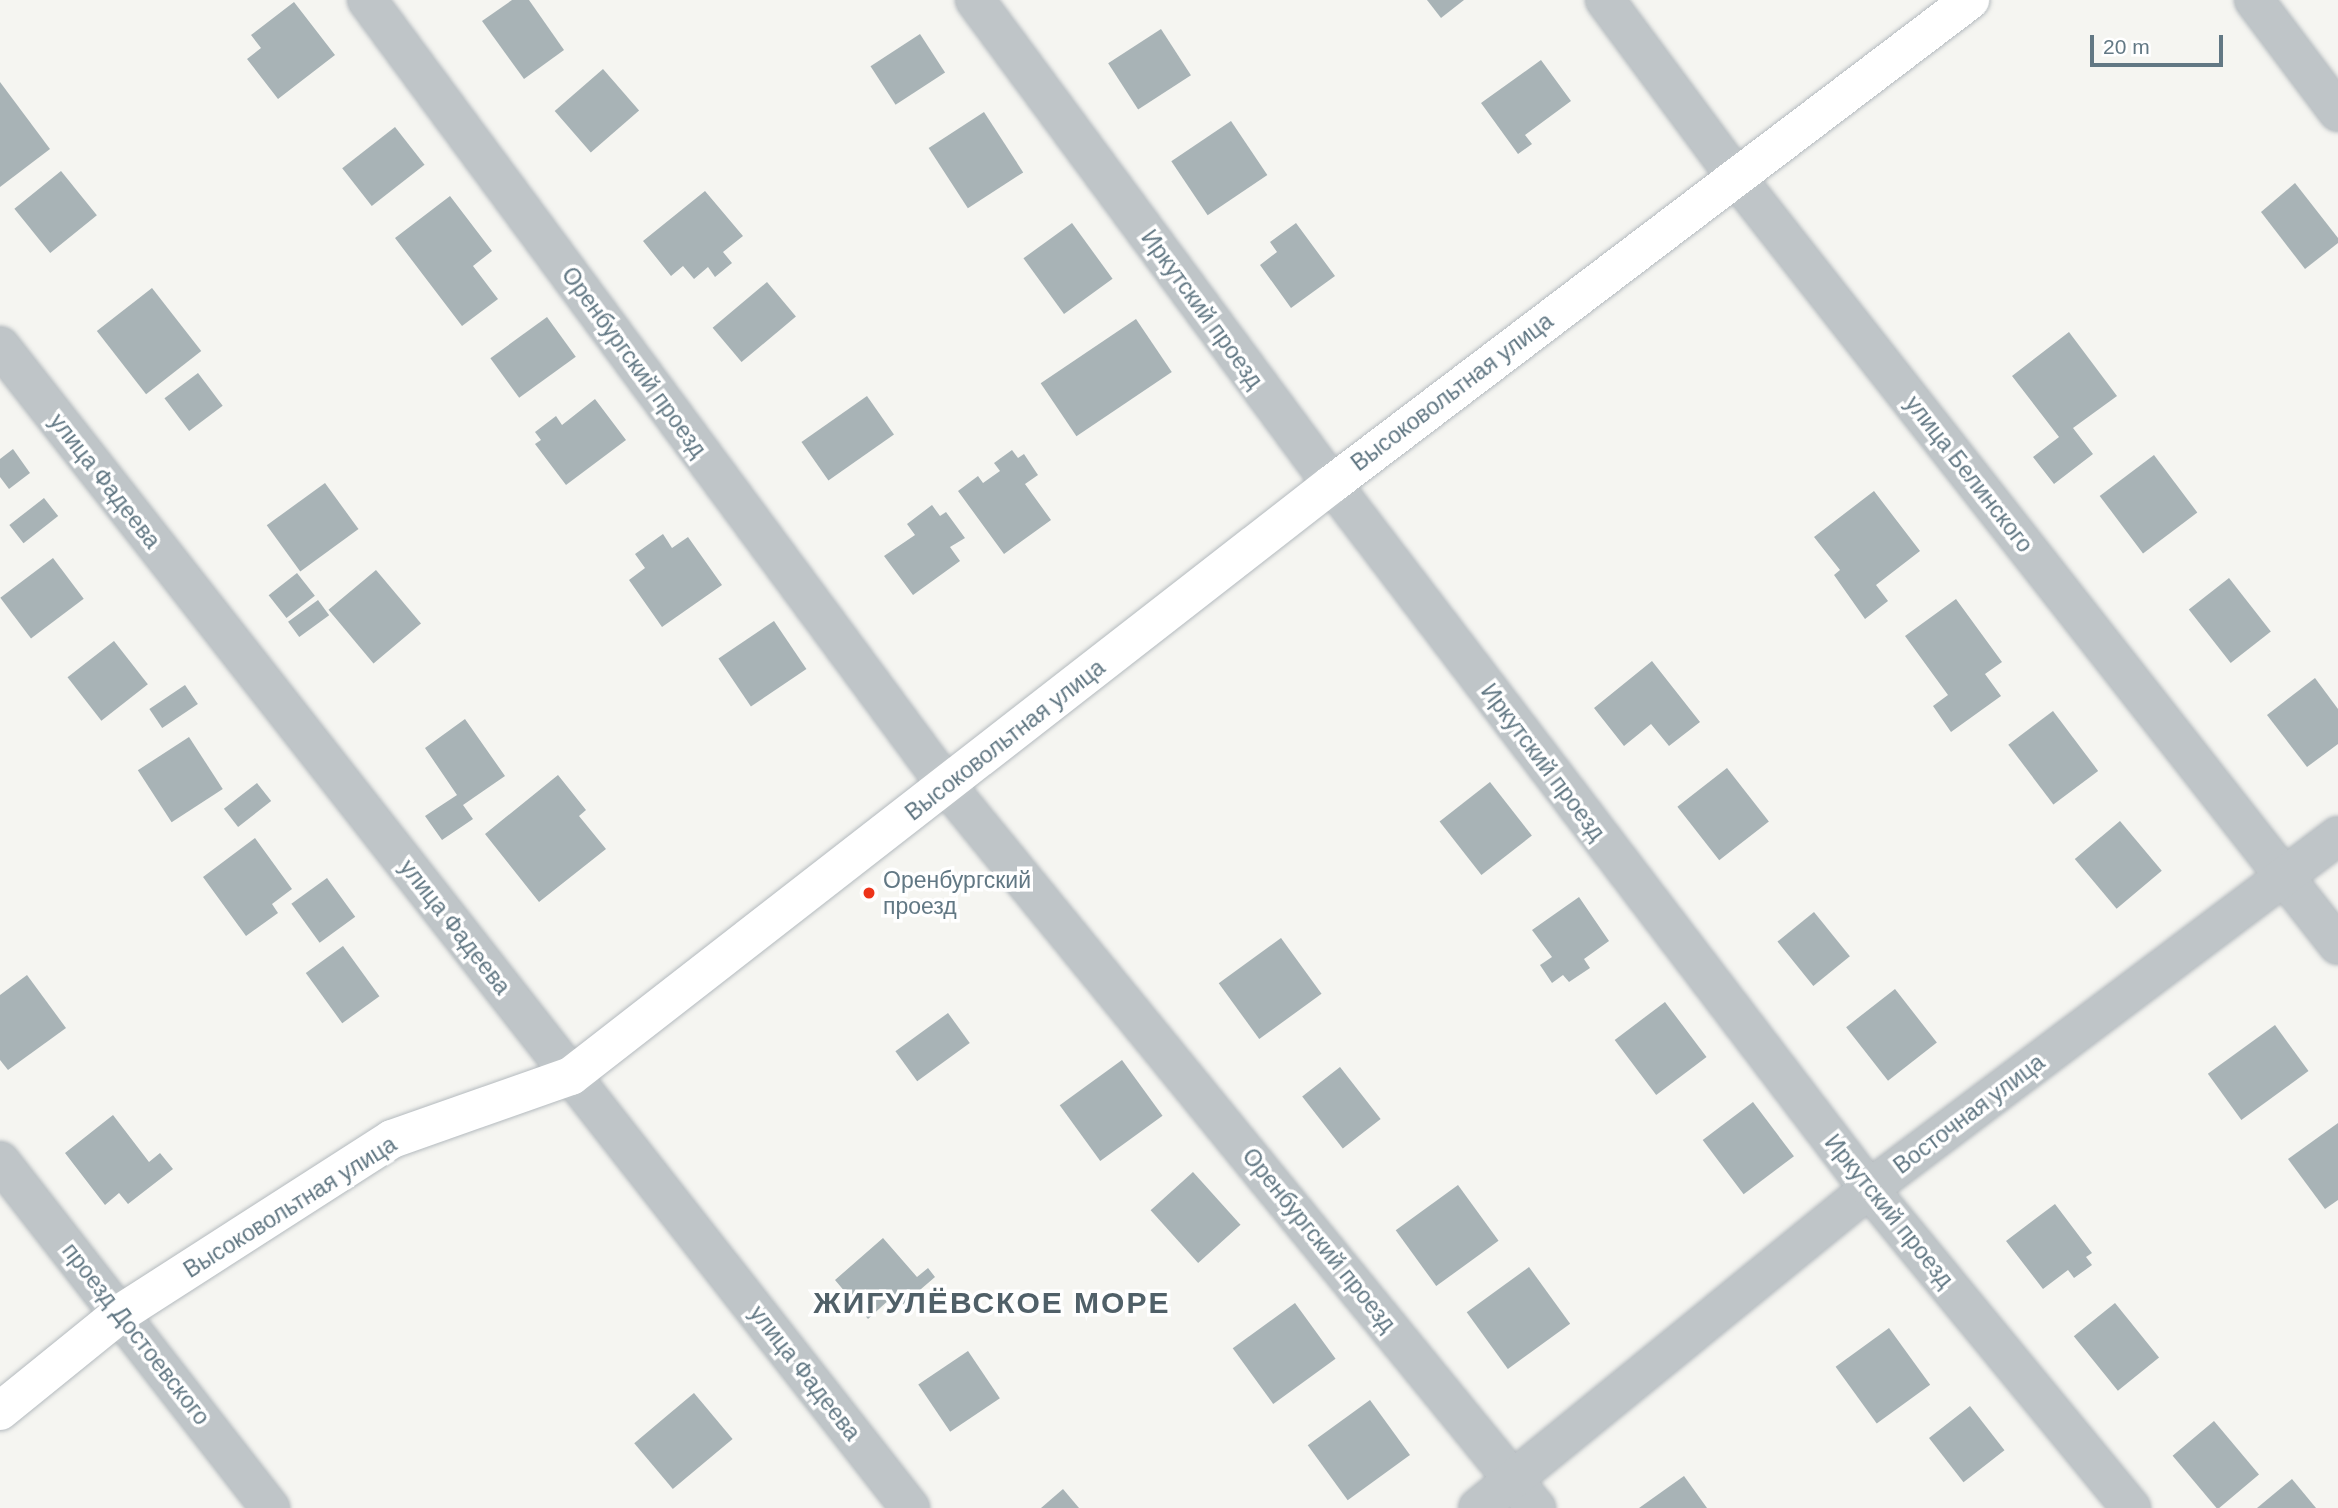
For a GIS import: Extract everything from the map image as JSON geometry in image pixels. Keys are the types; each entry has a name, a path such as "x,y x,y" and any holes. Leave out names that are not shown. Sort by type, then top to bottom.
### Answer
{"street":[{"name":"Оренбургский проезд","path":"367,0 947,786 1525,1493"},
{"name":"Иркутский проезд","path":"975,0 1332,484 1869,1189 2132,1508"},
{"name":"улица Белинского","path":"1605,0 1735,176 2338,945"},
{"name":"Высоковольтная улица","path":"0,1411 121,1313 392,1139 571,1076 1332,484 1970,0"},
{"path":"2254,0 2338,112"},
{"name":"улица Фадеева","path":"0,346 910,1508"},
{"name":"Восточная улица","path":"1478,1508 1525,1493 1869,1189 2338,836"},
{"name":"проезд Достоевского","path":"0,1161 121,1313 270,1508"}],"building":[{"path":"512,0 529,0 564,50 524,79 482,21"},
{"path":"1427,0 1464,0 1441,18"},
{"path":"294,2 335,55 278,99 247,59 261,48 251,35"},
{"path":"1161,29 1191,75 1138,109 1108,63"},
{"path":"920,34 945,73 896,105 871,66"},
{"path":"1541,60 1571,101 1525,135 1532,144 1518,154 1481,103"},
{"path":"603,69 639,111 591,152 555,111"},
{"path":"0,82 50,149 0,187"},
{"path":"984,112 1023,172 968,208 929,148"},
{"path":"1231,121 1267,175 1208,215 1171,161"},
{"path":"395,127 425,165 372,206 342,168"},
{"path":"61,171 97,215 50,253 14,209"},
{"path":"2295,183 2338,238 2338,243 2305,269 2261,212"},
{"path":"705,191 743,236 723,252 732,263 715,277 708,267 694,279 683,266 671,276 643,241"},
{"path":"450,196 492,251 473,266 498,299 462,326 395,238"},
{"path":"1072,223 1113,279 1064,314 1023,258"},
{"path":"1296,223 1335,276 1291,308 1260,265 1277,252 1270,242"},
{"path":"767,282 796,316 742,362 713,328"},
{"path":"152,288 201,351 146,394 97,331"},
{"path":"547,317 576,357 519,398 490,358"},
{"path":"1136,319 1172,372 1076,436 1041,383"},
{"path":"2069,332 2117,396 2073,428 2093,454 2054,484 2033,457 2059,437 2012,376"},
{"path":"198,373 223,406 189,431 164,398"},
{"path":"867,396 894,435 828,480 801,442"},
{"path":"595,399 626,440 566,485 535,444 541,440 535,432 556,416 562,425"},
{"path":"13,449 30,473 9,489 0,477 0,459"},
{"path":"1012,450 1018,458 1024,454 1038,475 1025,484 1051,520 1004,554 958,491 978,476 983,483 1000,471 994,463"},
{"path":"2154,455 2197,513 2143,553 2100,496"},
{"path":"325,483 359,529 300,571 267,525"},
{"path":"1874,491 1920,551 1876,585 1888,601 1865,619 1834,575 1840,570 1814,537"},
{"path":"44,498 58,516 23,543 9,525"},
{"path":"932,505 940,516 946,512 965,538 950,547 960,561 913,595 884,556 915,535 907,524"},
{"path":"663,534 672,548 688,537 722,585 662,627 629,580 645,568 635,554"},
{"path":"53,558 84,599 31,638 0,598"},
{"path":"376,570 421,624 374,663 329,610"},
{"path":"297,573 315,596 286,618 269,595"},
{"path":"2229,578 2271,632 2231,663 2189,609"},
{"path":"1956,599 2002,662 1985,674 2001,696 1951,732 1933,706 1948,695 1905,636"},
{"path":"318,600 329,615 299,637 288,622"},
{"path":"774,621 806,669 751,707 718,658"},
{"path":"114,641 148,684 101,721 68,677"},
{"path":"1652,661 1700,722 1669,746 1651,724 1624,746 1594,708"},
{"path":"2315,678 2338,709 2338,744 2307,767 2267,715"},
{"path":"185,685 198,704 162,728 149,709"},
{"path":"2053,711 2098,771 2053,805 2008,745"},
{"path":"465,719 505,776 463,805 473,819 442,840 425,816 457,795 425,748"},
{"path":"189,737 223,789 172,822 138,770"},
{"path":"1727,768 1769,822 1719,860 1677,807"},
{"path":"558,775 586,810 579,816 606,849 539,902 485,834"},
{"path":"1490,782 1532,836 1481,875 1440,821"},
{"path":"257,783 271,801 238,827 224,809"},
{"path":"2120,821 2162,871 2117,909 2075,859"},
{"path":"255,838 292,889 272,904 278,913 246,936 203,877"},
{"path":"327,878 355,917 320,943 291,904"},
{"path":"1579,897 1609,941 1584,959 1590,968 1569,982 1563,975 1552,983 1540,965 1552,957 1532,930"},
{"path":"1814,912 1850,956 1813,986 1777,942"},
{"path":"1281,938 1322,994 1259,1039 1219,983"},
{"path":"343,946 379,996 342,1023 306,973"},
{"path":"27,975 66,1028 8,1070 0,1060 0,995"},
{"path":"1895,989 1937,1043 1888,1081 1846,1027"},
{"path":"1665,1002 1707,1057 1656,1095 1615,1040"},
{"path":"948,1013 970,1043 917,1081 895,1051"},
{"path":"2275,1025 2309,1071 2241,1120 2208,1074"},
{"path":"1122,1060 1163,1116 1100,1161 1060,1105"},
{"path":"1340,1067 1381,1119 1343,1149 1302,1097"},
{"path":"1753,1102 1794,1156 1744,1194 1703,1140"},
{"path":"113,1115 149,1162 160,1153 173,1169 128,1204 119,1193 105,1205 65,1153"},
{"path":"2338,1123 2338,1200 2325,1209 2288,1159"},
{"path":"1193,1172 1241,1225 1198,1263 1151,1210"},
{"path":"1458,1185 1499,1241 1436,1286 1396,1230"},
{"path":"2055,1204 2092,1253 2086,1257 2092,1265 2074,1278 2068,1270 2043,1289 2006,1241"},
{"path":"883,1238 917,1277 928,1268 935,1277 899,1308 891,1298 868,1319 835,1280"},
{"path":"1529,1267 1570,1324 1508,1369 1467,1312"},
{"path":"1295,1303 1336,1359 1273,1404 1233,1348"},
{"path":"2115,1303 2159,1357 2118,1391 2074,1336"},
{"path":"1889,1328 1930,1385 1877,1423 1836,1367"},
{"path":"968,1351 1000,1398 950,1432 918,1385"},
{"path":"694,1393 733,1439 673,1489 634,1443"},
{"path":"1370,1400 1410,1455 1348,1500 1308,1445"},
{"path":"1970,1406 2004,1450 1964,1482 1929,1438"},
{"path":"2214,1421 2259,1475 2217,1508 2173,1456"},
{"path":"1684,1476 1707,1508 1639,1508"},
{"path":"2292,1479 2316,1508 2257,1508"},
{"path":"1063,1489 1079,1508 1041,1508"}],"place":[{"name":"Оренбургский проезд","path":"869,893"}],"district":[{"name":"ЖИГУЛЁВСКОЕ МОРЕ","path":"992,1303"}]}
